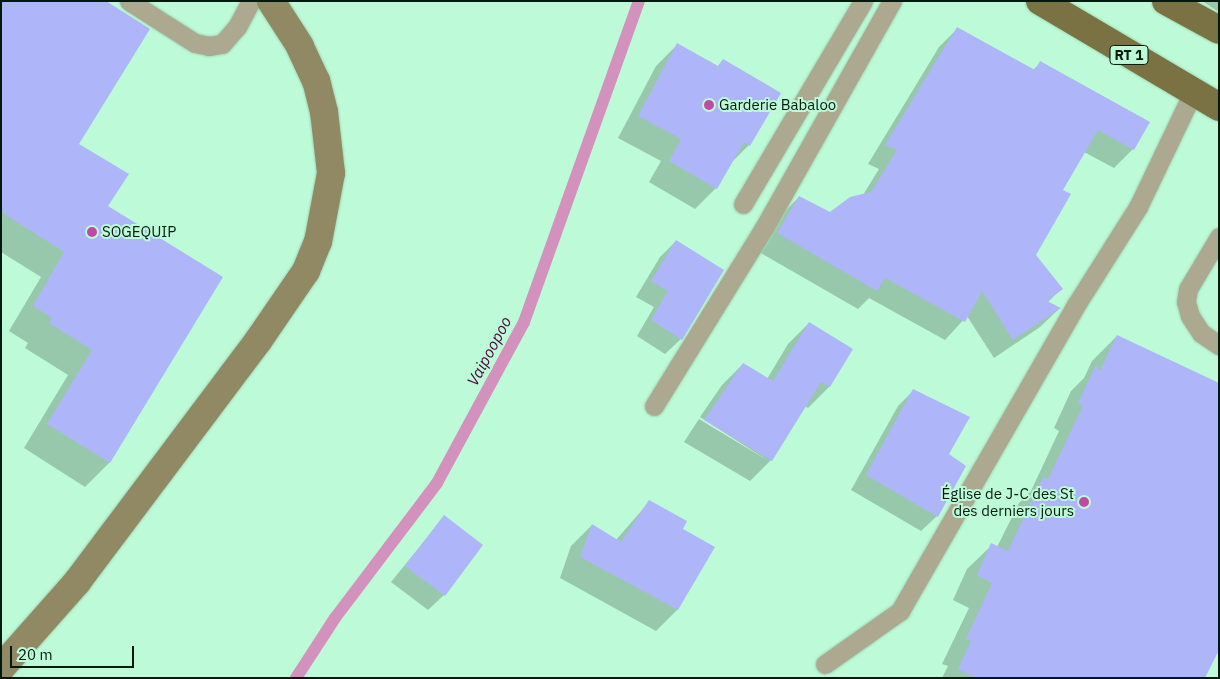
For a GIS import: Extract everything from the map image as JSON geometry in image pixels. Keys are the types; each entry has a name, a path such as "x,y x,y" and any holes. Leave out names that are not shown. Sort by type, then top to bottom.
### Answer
{"main road":[{"path":"1,668 77,582 252,349 306,272 318,242 332,173 324,112 316,81 300,46 271,1"},
{"name":"RT 1","path":"1040,1 1219,107"},
{"path":"1166,1 1219,30"}],"lane":[{"path":"128,1 195,43 209,46 222,44 237,28 251,1"},
{"path":"742,204 863,1"},
{"path":"654,406 764,228 892,1"},
{"path":"825,664 900,610 1076,305 1138,207 1192,92"},
{"path":"1219,237 1188,289 1186,302 1190,316 1202,333 1219,344"}],"building":[{"name":"SOGEQUIP","path":"1,1 106,1 150,29 79,144 129,174 108,206 223,277 110,463 47,424 92,350 49,323 52,318 33,306 64,252 1,212"},
{"path":"957,27 1035,70 1040,61 1150,122 1134,150 1098,130 1063,190 1071,194 1036,255 1063,289 1047,301 1061,308 1013,340 982,291 965,322 885,278 877,291 777,233 799,196 830,212 850,197 871,192 897,150 885,145"},
{"name":"Garderie Babaloo","path":"677,43 718,66 723,59 781,93 750,146 744,142 717,189 669,161 681,139 638,116"},
{"path":"676,240 724,270 682,340 651,320 668,291 651,281"},
{"path":"809,322 853,349 830,387 821,382 772,461 704,420 743,363 773,381"},
{"name":"Église de J-C des St des derniers jours","path":"1117,335 1219,383 1219,650 1205,678 975,678 958,669 971,641 966,639 992,583 977,575 991,543 1008,551 1043,477 1048,479 1083,406 1078,403 1096,365 1100,371"},
{"path":"913,389 970,417 949,454 966,466 938,517 866,475"},
{"path":"649,500 687,521 683,529 715,547 678,610 580,557 592,524 621,542"},
{"path":"444,515 483,545 445,596 405,566"}],"waterway":[{"name":"Vaipoopoo","path":"296,678 335,618 437,483 524,322 639,1"}],"place":[{"name":"Garderie Babaloo","path":"709,105"},
{"name":"SOGEQUIP","path":"92,232"},
{"name":"Église de J-C des St des derniers jours","path":"1084,502"}]}
